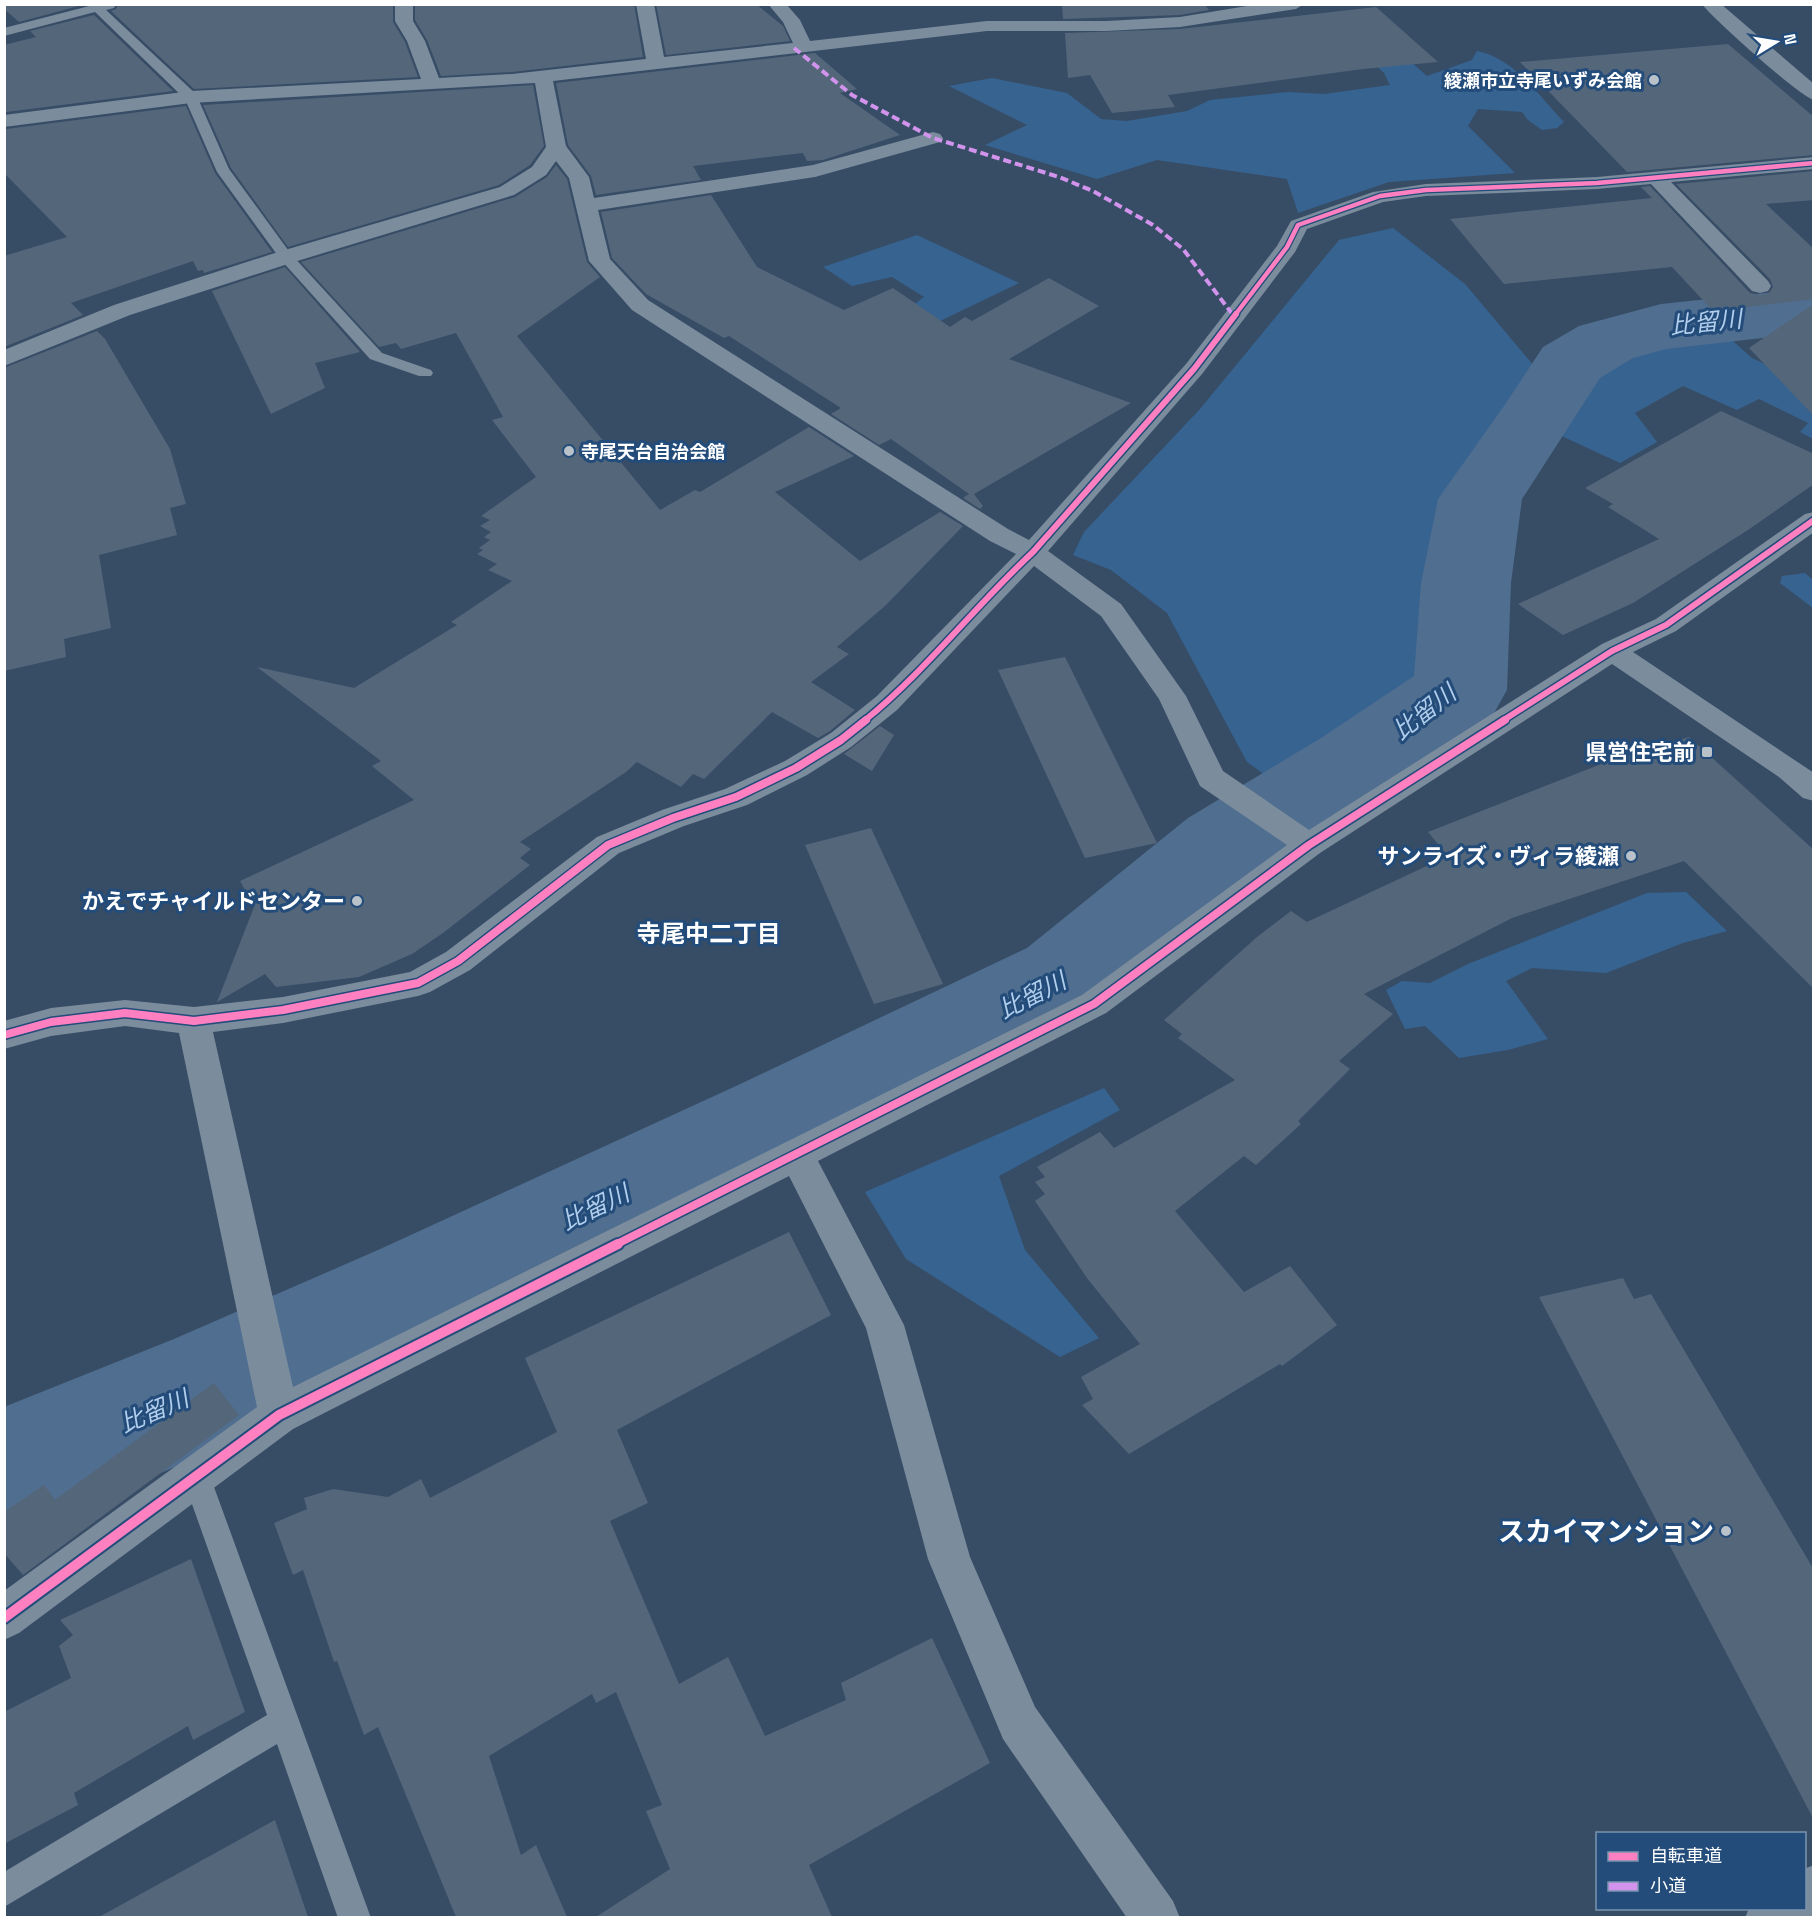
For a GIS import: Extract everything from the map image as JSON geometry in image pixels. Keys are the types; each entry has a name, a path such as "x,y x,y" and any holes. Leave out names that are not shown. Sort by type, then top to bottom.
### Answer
{"street":[{"path":"404,4 404,21 416,41 432,85"},
{"path":"645,4 656,64"},
{"path":"776,4 791,20 804,47"},
{"path":"4,121 191,97 488,82 987,26 1145,25 1259,7 1296,4"},
{"path":"1710,4 1814,94"},
{"path":"543,76 556,147 579,177 600,261 640,305 999,535 1033,552 1111,610 1172,696 1211,778 1303,841"},
{"path":"587,205 815,171 933,138"},
{"path":"4,359 122,310 286,257 507,191 539,171 556,147"},
{"path":"4,1035 51,1022 126,1013 194,1021 283,1010 418,983 458,961 608,845 673,818 736,797 796,768 841,741 887,703 1033,552 1194,369 1287,247 1298,225 1380,196 1415,191 1655,177 1814,163"},
{"path":"1655,177 1760,286"},
{"path":"4,1618 196,1476 274,1397 796,1154 1094,1004 1303,841 1612,651 1666,625 1814,520"},
{"path":"1612,651 1790,770 1814,790"},
{"path":"194,1021 274,1397"},
{"path":"796,1154 885,1325 949,1559 1019,1723 1156,1917"}],"lane":[{"path":"4,32 104,6 191,97 222,169 286,257 376,356 425,373"},
{"path":"196,1476 356,1917"},
{"path":"4,1891 285,1722"}],"shaded area":[{"path":"1323,17 1386,40 1427,76 1472,60 1477,51 1490,55 1503,61 1525,79 1564,122 1557,128 1542,130 1528,120 1522,112 1478,109 1468,126 1515,173 1389,182 1298,213 1287,179 1157,160 1097,179 985,145 1027,125 949,86 992,78 1067,93 1101,119 1127,121 1187,111 1210,100 1288,92 1324,94 1390,85 1384,73"},
{"path":"1393,228 1465,284 1534,366 1522,420 1468,495 1442,685 1279,785 1247,762 1167,613 1111,570 1073,555 1084,532 1200,409 1339,240"},
{"path":"917,235 1019,283 934,324 909,308 924,297 892,277 852,286 823,267"},
{"path":"1716,326 1752,358 1813,386 1813,439 1800,432 1808,423 1759,399 1737,410 1683,386 1635,413 1657,442 1620,463 1555,433 1576,370 1611,347 1665,331"},
{"path":"1805,573 1813,580 1813,608 1780,583 1782,576"},
{"path":"1686,892 1727,931 1683,943 1606,973 1532,968 1506,981 1548,1039 1508,1050 1459,1058 1425,1026 1405,1029 1386,990 1402,981 1430,983 1468,964 1647,893"},
{"path":"1104,1088 1120,1110 999,1176 1025,1250 1099,1338 1060,1357 906,1259 865,1192"}],"building":[{"path":"4,4 86,4 19,22 4,9"},
{"path":"118,4 393,4 393,22 405,42 418,77 194,89 111,11 116,9"},
{"path":"415,4 634,4 643,57 512,72 441,76 427,40 415,20"},
{"path":"656,4 756,4 783,26 790,41 666,55"},
{"path":"1062,4 1204,4 1209,10 1180,15 1063,19"},
{"path":"1376,7 1438,62 1363,69 1168,95 1175,107 1112,113 1090,75 1068,78 1065,33 1180,29"},
{"path":"94,15 173,91 6,112 4,45 36,37 30,31"},
{"name":"綾瀬市立寺尾いずみ会館","path":"1728,44 1814,117 1814,155 1627,172 1520,62"},
{"path":"815,53 857,89 840,93 900,135 823,160 807,161 803,153 693,166 701,180 596,195 591,176 568,145 556,83"},
{"path":"533,85 544,146 530,165 499,185 288,247 231,168 203,105"},
{"path":"186,106 215,173 272,252 204,273 203,270 198,271 193,261 71,303 83,315 4,347 4,256 67,237 6,175 6,129"},
{"path":"556,165 567,179 587,262 600,277 517,336 660,510 695,490 700,492 809,427 854,456 775,492 860,561 940,512 963,526 885,606 837,647 849,654 811,682 855,710 830,731 818,738 772,712 704,779 693,774 681,787 637,762 626,772 520,842 531,849 520,858 530,865 443,933 412,954 359,977 276,987 265,974 217,1002 254,907 240,881 414,800 372,766 381,761 257,667 354,688 457,625 451,622 512,581 488,570 497,564 477,554 483,550 479,548 490,540 484,537 491,532 480,526 490,520 481,516 536,477 492,420 503,417 456,333 401,349 396,343 379,347 301,262 515,197 547,177"},
{"path":"1814,171 1814,200 1766,204 1814,249 1814,299 1713,311 1672,267 1504,284 1450,219 1652,198 1641,187 1650,186 1750,293 1761,295 1769,293 1773,287 1770,279 1676,184"},
{"path":"711,195 757,267 844,310 893,288 950,327 965,317 972,321 1049,278 1099,306 1009,359 1131,403 974,494 983,506 980,509 963,498 969,494 891,439 879,445 831,414 841,408 729,336 724,338 646,294 612,258 601,212"},
{"path":"285,267 360,352 315,363 325,388 271,414 212,291"},
{"path":"1814,304 1814,416 1749,348"},
{"path":"97,331 105,339 170,449 186,504 170,508 177,535 99,555 111,628 64,639 66,657 4,671 4,368"},
{"path":"1721,411 1814,454 1814,484 1748,530 1633,603 1563,635 1518,604 1659,539 1608,507 1613,504 1585,488"},
{"path":"1065,657 1157,843 1085,858 998,670"},
{"path":"880,726 894,735 872,771 844,754"},
{"path":"1689,737 1814,850 1814,989 1684,861 1512,918 1364,994 1393,1014 1339,1061 1350,1069 1298,1121 1301,1124 1256,1165 1244,1156 1175,1211 1244,1292 1290,1266 1337,1325 1282,1366 1280,1364 1129,1454 1082,1405 1093,1399 1081,1377 1140,1344 1087,1278 1035,1201 1045,1194 1035,1182 1045,1177 1037,1167 1100,1132 1114,1148 1235,1080 1178,1038 1182,1034 1164,1020 1257,937 1291,911 1307,922 1448,856 1428,832 1647,746 1649,749"},
{"path":"871,828 943,984 874,1004 805,845"},
{"path":"789,1232 831,1315 617,1430 648,1503 610,1521 679,1684 728,1657 765,1736 846,1700 841,1683 932,1638 990,1763 809,1865 832,1917 596,1917 670,1869 646,1811 662,1805 616,1692 596,1703 592,1694 489,1756 521,1855 536,1845 567,1917 456,1917 378,1727 364,1735 337,1661 334,1662 303,1570 293,1575 274,1523 307,1509 304,1498 333,1489 388,1497 421,1479 430,1498 557,1432 525,1358"},
{"name":"スカイマンション","path":"1623,1278 1634,1299 1651,1294 1814,1570 1814,1820 1539,1297"},
{"path":"214,1383 239,1415 23,1575 4,1553 4,1512 44,1485 55,1500"},
{"path":"191,1559 245,1712 193,1740 188,1726 74,1793 78,1805 4,1844 4,1712 71,1678 59,1646 73,1635 60,1620"},
{"path":"275,1820 308,1917 99,1917"}],"waterway":[{"name":"比留川","path":"4,1474 221,1383 423,1291 778,1121 1066,979 1225,845 1356,763 1460,690 1466,583 1480,499 1543,408 1570,363 1606,342 1661,327 1814,310"}],"marked path":[{"path":"794,48 852,95 933,138 1059,177 1093,191 1153,225 1183,249 1234,317"}],"cycle path":[{"path":"4,1035 51,1022 125,1013 194,1021 283,1010 418,983 458,961 608,845 673,818 736,797 796,768 841,740 887,703 1005,578 1033,552 1194,369 1287,247 1298,225 1380,196 1426,190 1597,183 1814,163"},
{"path":"4,1618 279,1415 1094,1004 1309,845 1612,651 1666,625 1814,520"}],"place":[{"name":"綾瀬市立寺尾いずみ会館","path":"1654,80"},
{"name":"寺尾天台自治会館","path":"569,451"},
{"name":"県営住宅前","path":"1707,752"},
{"name":"サンライズ・ヴィラ綾瀬","path":"1631,856"},
{"name":"かえでチャイルドセンター","path":"357,901"},
{"name":"スカイマンション","path":"1726,1531"}],"district":[{"name":"寺尾中二丁目","path":"709,933"}]}
